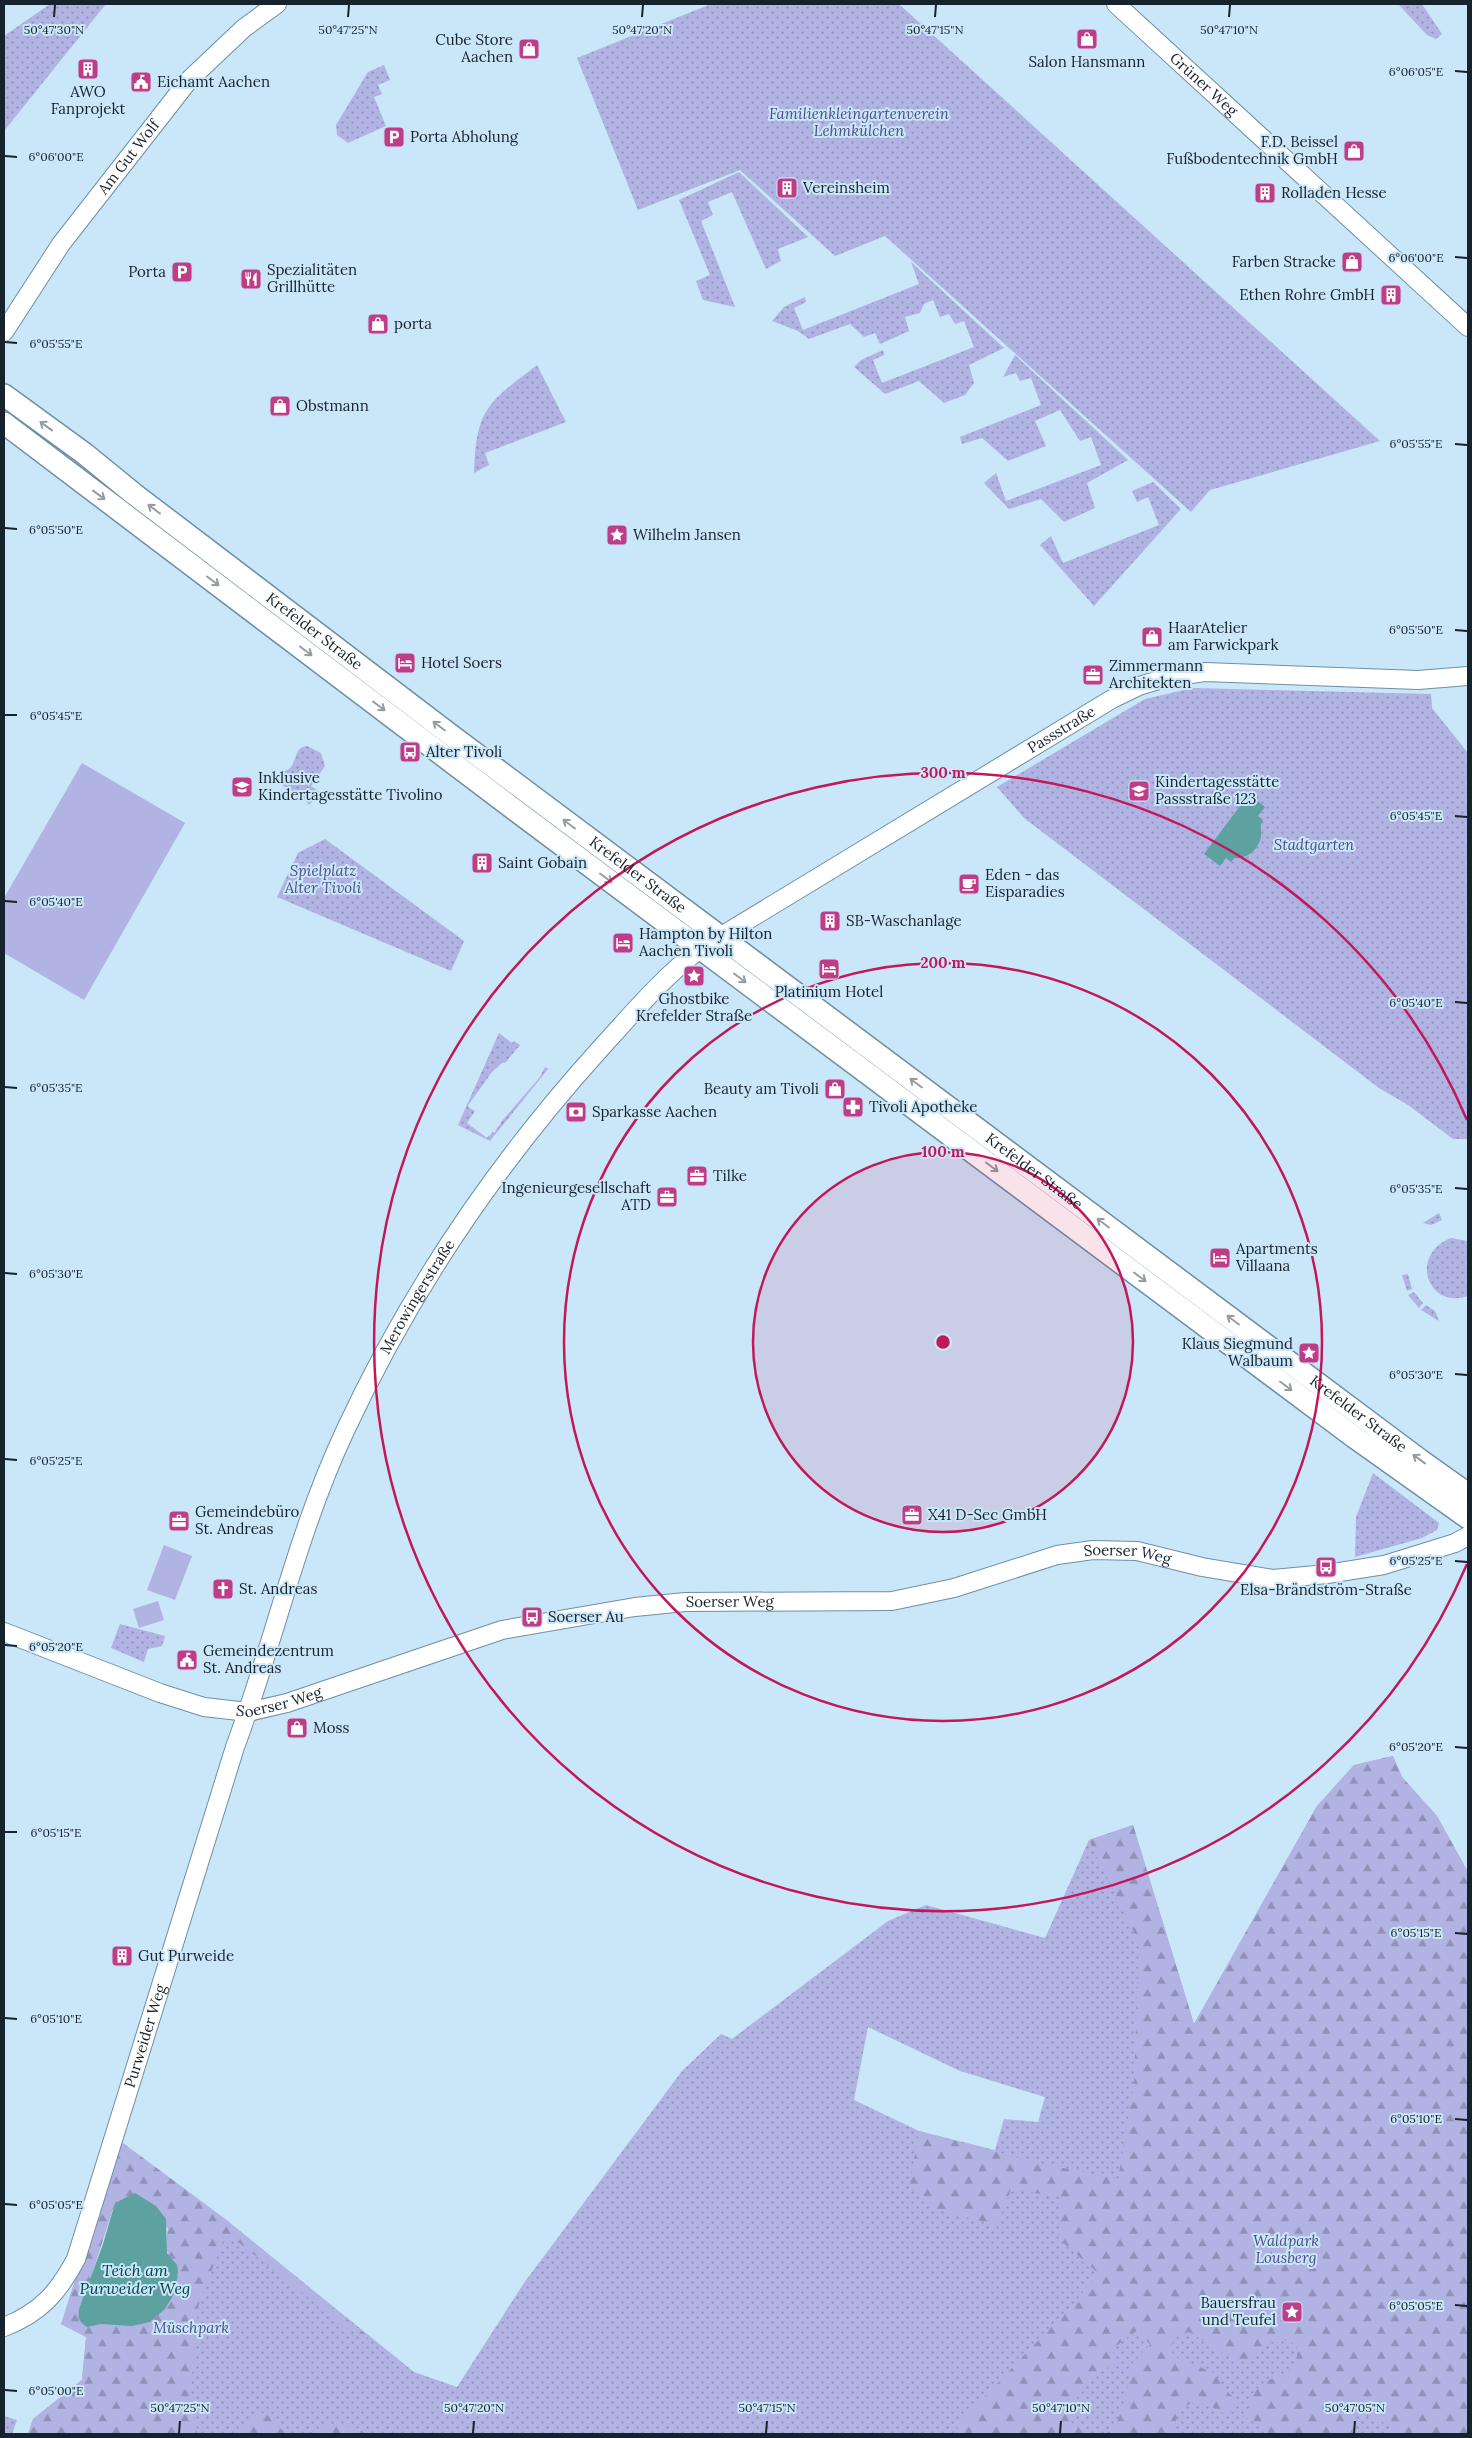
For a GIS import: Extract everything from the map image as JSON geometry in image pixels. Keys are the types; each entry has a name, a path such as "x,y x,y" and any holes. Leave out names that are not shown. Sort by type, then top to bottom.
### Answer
{"main road":[{"name":"Krefelder Straße","path":"4,395 85,454 134,494 361,667 720,937 1468,1494"},
{"name":"Krefelder Straße","path":"4,423 700,949 1354,1437 1468,1518"}],"street":[{"name":"Am Gut Wolf","path":"4,332 61,244 189,80 244,28 277,4"},
{"name":"Grüner Weg","path":"1116,4 1468,327"},
{"name":"Passstraße","path":"700,949 1112,699 1139,686 1168,677 1205,672 1408,679 1468,676"},
{"name":"Merowingerstraße","path":"248,1712 303,1536 344,1432 386,1350 438,1259 507,1159 576,1076 671,973 700,949"},
{"name":"Soerser Weg","path":"4,1632 160,1693 204,1707 248,1712 287,1703 502,1630 635,1607 685,1602 864,1603 892,1601 954,1588 1057,1555 1093,1550 1137,1551 1202,1568 1273,1579 1384,1565 1455,1543 1468,1536"},
{"name":"Purweider Weg","path":"4,2327 20,2320 50,2299 64,2283 76,2259 158,1992 248,1712"}],"green space":[{"path":"50,4 106,4 4,131 4,36"},
{"name":"Familienkleingartenverein Lehmkülchen","path":"711,4 899,4 1380,441 1210,490 1191,512 885,236 835,256 740,170 638,210 577,58"},
{"path":"1398,4 1422,4 1442,34 1436,39 1427,35"},
{"path":"384,65 390,80 378,85 382,94 374,97 386,126 348,143 337,135 336,125 368,72"},
{"path":"739,172 808,237 778,249 781,261 766,269 732,192 708,202 713,215 701,221 735,307 703,300 696,281 710,275 679,200"},
{"path":"911,262 1004,348 969,365 974,383 965,395 944,403 919,381 885,394 854,367 861,360 883,350 884,355 873,360 882,383 974,347 964,321 955,324 949,314 940,317 933,300 924,304 920,313 905,317 909,331 880,344 875,333 864,337 850,324 809,339 798,331 772,321 784,307 805,297 806,302 794,308 803,330 919,284"},
{"path":"1015,355 1128,460 1087,483 1095,508 1064,522 1041,499 1009,509 984,483 996,473 1006,501 1101,465 1091,437 1080,441 1060,410 1035,421 1046,446 1008,461 982,438 962,444 960,437 1041,405 1031,378 1020,381 1016,373 1003,377"},
{"path":"537,365 566,422 485,453 489,465 474,473 478,434 488,409 507,389"},
{"path":"1153,482 1181,509 1094,606 1040,545 1051,536 1063,563 1159,525 1148,497 1137,502 1132,491"},
{"name":"Stadtgarten","path":"1193,688 1431,694 1432,708 1468,753 1468,1139 1453,1139 1408,1105 1379,1088 1024,818 997,787 1145,699"},
{"path":"307,746 321,753 325,766 311,786 320,792 309,805 302,796 283,786 281,779 283,773 293,764 298,751"},
{"path":"82,763 185,823 84,1000 4,953 4,898"},
{"name":"Spielplatz Alter Tivoli","path":"325,839 464,941 451,971 277,897 298,853"},
{"path":"499,1033 512,1043 514,1041 520,1045 505,1063 503,1062 492,1072 468,1107 475,1111 467,1123 487,1138 494,1133 540,1077 545,1067 548,1069 490,1141 458,1125"},
{"path":"1439,1213 1442,1220 1431,1225 1423,1223"},
{"path":"1451,1238 1468,1241 1468,1296 1454,1298 1442,1295 1428,1279 1427,1268 1430,1256 1438,1246"},
{"path":"1408,1274 1412,1289 1407,1291 1402,1275"},
{"path":"1414,1292 1423,1303 1419,1308 1408,1295"},
{"path":"1426,1305 1435,1311 1439,1321 1421,1310"},
{"path":"1373,1473 1439,1523 1437,1530 1422,1538 1355,1557 1356,1517"},
{"path":"164,1545 192,1556 175,1600 147,1590"},
{"path":"158,1601 164,1620 139,1628 133,1609"},
{"path":"120,1624 165,1636 162,1646 148,1649 144,1662 111,1648"},
{"name":"Müschpark","path":"1393,1756 1402,1777 1437,1816 1468,1872 1468,2434 28,2434 33,2419 82,2380 86,2337 61,2324 224,2218 414,2372 457,2387 524,2283 682,2071 721,2034 732,2039 888,1921 926,1905 1045,1938 1089,1840 1133,1825 1194,2024 1317,1806 1354,1765","holes":["868,2027 960,2071 1045,2097 1038,2122 1004,2119 995,2150 919,2131 854,2100"]},
{"name":"Waldpark Lousberg","path":"1393,1756 1402,1777 1437,1816 1468,1872 1468,2434 1391,2434 1389,2425 1355,2410 1352,2434 1270,2434 1246,2417 1251,2409 1248,2399 1265,2382 1287,2373 1297,2358 1297,2344 1284,2340 1267,2343 1253,2360 1237,2362 1189,2332 1176,2337 1171,2346 1173,2356 1214,2373 1224,2388 1235,2399 1236,2405 1233,2411 1226,2414 1209,2405 1199,2402 1193,2403 1183,2408 1177,2418 1175,2434 1105,2434 1115,2428 1124,2402 1133,2362 1150,2345 1139,2329 1112,2349 1116,2364 1096,2373 1072,2404 1071,2422 1086,2434 963,2434 956,2426 1064,2314 1099,2274 1059,2239 1059,2197 1011,2189 997,2225 939,2210 910,2184 919,2131 1034,2162 1118,2179 1134,2083 1139,1943 1089,1840 1133,1825 1194,2024 1317,1806 1354,1765"},
{"name":"Müschpark","path":"119,2140 224,2218 371,2339 348,2329 233,2238 223,2240 198,2307 190,2400 197,2434 28,2434 33,2419 82,2380 86,2337 61,2324","holes":["115,2203 168,2228 167,2249 175,2262 178,2272 175,2291 169,2304 161,2314 151,2320 129,2326 81,2323 78,2317"]},
{"path":"265,2413 286,2434 241,2434 250,2415"},
{"path":"4,2416 17,2420 12,2434 4,2434"},
{"path":"332,2425 357,2428 366,2434 306,2434"}],"water":[{"path":"1249,794 1265,807 1258,816 1263,820 1260,841 1252,853 1234,858 1231,862 1226,858 1220,866 1204,854"},
{"name":"Teich am Purweider Weg","path":"135,2193 156,2206 166,2219 167,2253 177,2265 178,2272 175,2292 165,2309 150,2322 132,2326 101,2324 87,2327 80,2320 79,2309 103,2244 115,2203"}],"place":[{"name":"Salon Hansmann","path":"1087,39"},
{"name":"Cube Store Aachen","path":"529,49"},
{"name":"AWO Fanprojekt","path":"88,69"},
{"name":"Eichamt Aachen","path":"141,82"},
{"name":"Porta Abholung","path":"394,137"},
{"name":"F.D. Beissel Fußbodentechnik GmbH","path":"1354,151"},
{"name":"Vereinsheim","path":"787,188"},
{"name":"Rolladen Hesse","path":"1265,193"},
{"name":"Farben Stracke","path":"1352,262"},
{"name":"Porta","path":"182,272"},
{"name":"Spezialitäten Grillhütte","path":"251,279"},
{"name":"Ethen Rohre GmbH","path":"1391,295"},
{"name":"porta","path":"378,324"},
{"name":"Obstmann","path":"280,406"},
{"name":"Wilhelm Jansen","path":"617,535"},
{"name":"HaarAtelier am Farwickpark","path":"1152,637"},
{"name":"Hotel Soers","path":"405,663"},
{"name":"Zimmermann Architekten","path":"1093,675"},
{"name":"Alter Tivoli","path":"410,752"},
{"name":"Inklusive Kindertagesstätte Tivolino","path":"242,787"},
{"name":"Kindertagesstätte Passstraße 123","path":"1139,791"},
{"name":"Saint Gobain","path":"482,863"},
{"name":"Eden - das Eisparadies","path":"969,884"},
{"name":"SB-Waschanlage","path":"830,921"},
{"name":"Hampton by Hilton Aachen Tivoli","path":"623,943"},
{"name":"Platinium Hotel","path":"829,969"},
{"name":"Ghostbike Krefelder Straße","path":"694,976"},
{"name":"Beauty am Tivoli","path":"835,1089"},
{"name":"Tivoli Apotheke","path":"853,1107"},
{"name":"Sparkasse Aachen","path":"576,1112"},
{"name":"Tilke","path":"697,1176"},
{"name":"Ingenieurgesellschaft ATD","path":"667,1197"},
{"name":"Apartments Villaana","path":"1220,1258"},
{"name":"Klaus Siegmund Walbaum","path":"1309,1353"},
{"name":"X41 D-Sec GmbH","path":"912,1515"},
{"name":"Gemeindebüro St. Andreas","path":"179,1521"},
{"name":"Elsa-Brändström-Straße","path":"1326,1567"},
{"name":"St. Andreas","path":"223,1589"},
{"name":"Soerser Au","path":"532,1617"},
{"name":"Gemeindezentrum St. Andreas","path":"187,1660"},
{"name":"Moss","path":"297,1728"},
{"name":"Gut Purweide","path":"122,1956"},
{"name":"Bauersfrau und Teufel","path":"1292,2312"}]}
